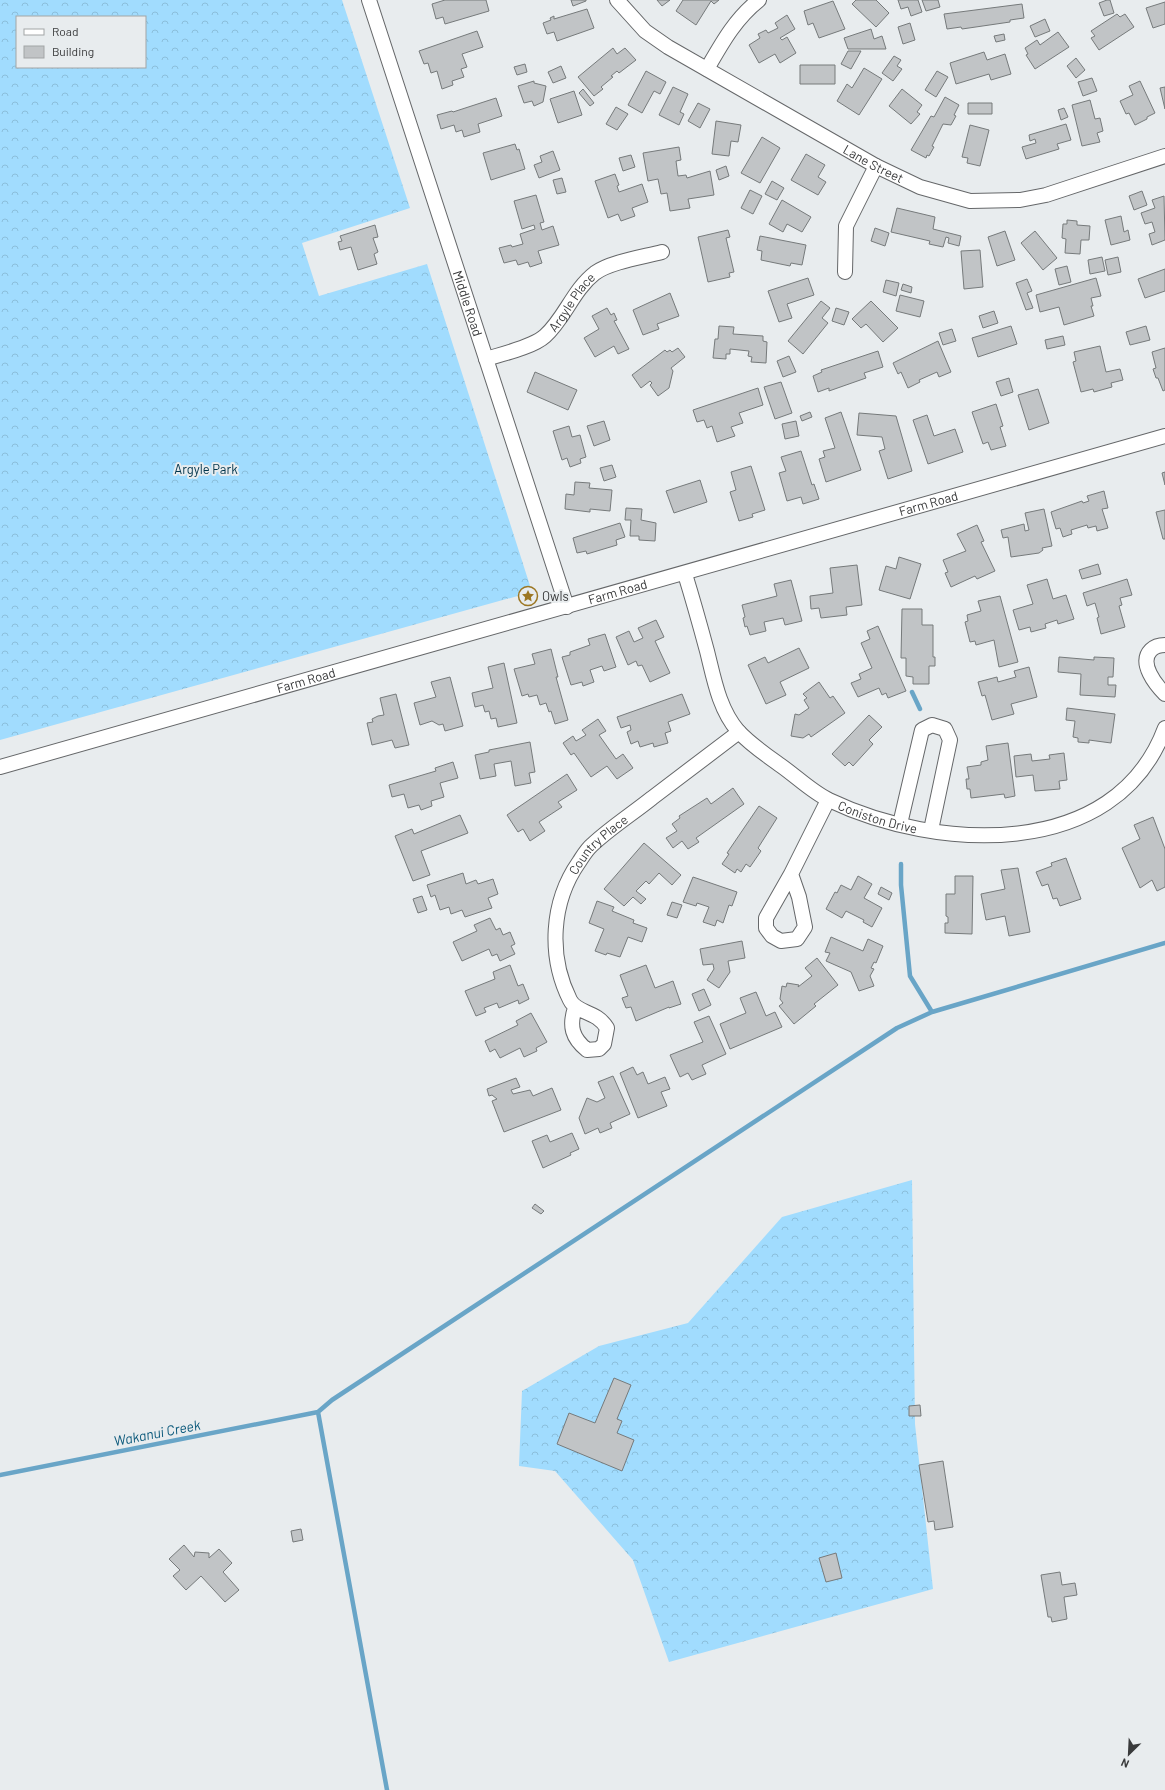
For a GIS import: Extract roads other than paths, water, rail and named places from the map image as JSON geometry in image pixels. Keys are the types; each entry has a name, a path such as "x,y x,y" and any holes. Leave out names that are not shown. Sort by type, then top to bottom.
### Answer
{"street":[{"name":"Middle Road","path":"369,0 567,607"},
{"name":"Lane Street","path":"617,0 645,31 707,69 876,166 920,187 946,195 970,200 1020,200 1046,195 1165,156"},
{"path":"707,69 732,26 759,0"},
{"path":"845,272 846,226 876,166"},
{"name":"Argyle Place","path":"486,359 519,349 545,337 579,290 595,273 608,267 662,252"},
{"name":"Farm Road","path":"0,767 686,574 1165,436"},
{"name":"Coniston Drive","path":"686,574 722,706 739,732 770,758 828,800 868,815 900,824 962,836 1021,833 1071,822 1106,803 1123,790 1144,767 1165,728"},
{"path":"1165,645 1159,645 1153,648 1148,653 1146,660 1149,672 1165,694"},
{"path":"900,824 922,730 932,725 945,729 950,740 931,830"},
{"name":"Country Place","path":"575,1008 570,1000 560,970 555,939 557,909 569,876 591,845 739,732"},
{"path":"791,874 828,800"}],"waterway":[{"path":"912,692 920,709"},
{"path":"901,864 901,885 910,976 932,1012"},
{"path":"387,1790 318,1412 332,1400 897,1028 932,1012 1165,943"},
{"name":"Wakanui Creek","path":"0,1475 318,1412"}],"place":[{"name":"Owls","path":"528,596"}],"park label":[{"name":"Argyle Park","path":"206,469"}]}
